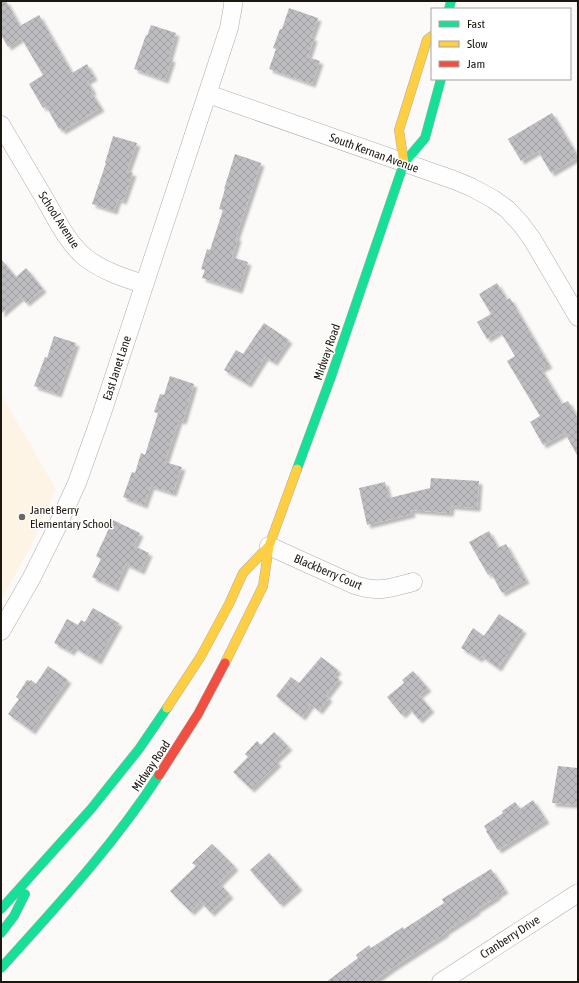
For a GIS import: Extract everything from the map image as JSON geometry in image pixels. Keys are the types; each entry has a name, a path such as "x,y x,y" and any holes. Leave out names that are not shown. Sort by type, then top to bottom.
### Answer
{"main road":[{"name":"Midway Road","path":"404,163 399,130 427,40 431,37"},
{"name":"Midway Road","path":"1,968 91,867 127,822 146,790 198,714 238,638 263,586 269,546 331,377 404,163 425,138 441,80"},
{"name":"Midway Road","path":"1,909 124,774 201,656 244,573 269,546"},
{"path":"1,933 14,916 36,870"}],"street":[{"path":"208,94 234,6 233,1"},
{"name":"South Kernan Avenue","path":"208,94 472,187 493,199 506,209 532,239 576,308"},
{"name":"East Janet Lane","path":"1,631 31,579 56,530 76,483 102,413 208,94"},
{"name":"School Avenue","path":"1,125 59,223 76,248 100,268 144,284"},
{"name":"Blackberry Court","path":"269,546 356,586 367,589 383,590 413,582"},
{"name":"Cranberry Drive","path":"441,982 578,893"}],"shaded area":[{"name":"Janet Berry Elementary School","path":"1,394 56,489 31,546 1,600"}],"building":[{"path":"1,1 6,1 20,26 39,15 72,73 87,64 94,77 87,81 93,91 91,92 101,108 62,131 61,128 59,129 46,106 43,108 29,84 43,75 21,38 8,47 1,35"},
{"path":"289,8 318,18 311,37 314,38 308,57 320,61 312,84 269,69 276,49 273,48 280,29 282,29"},
{"path":"151,25 176,33 169,58 172,59 165,80 134,69"},
{"path":"552,113 578,157 551,173 538,151 521,161 508,139"},
{"path":"113,136 137,143 127,171 133,173 123,201 118,199 114,211 92,204 106,163"},
{"path":"235,154 261,163 236,237 238,238 232,257 248,262 239,290 202,278 205,270 201,269 207,249 210,250 223,210 219,209"},
{"path":"1,259 16,277 26,268 43,289 26,303 21,297 1,314"},
{"path":"497,283 507,300 510,298 549,365 541,369 562,404 568,401 578,419 578,457 565,433 543,445 530,422 540,416 507,361 515,356 500,331 487,339 477,322 491,314 479,294"},
{"path":"264,323 289,340 274,362 265,357 248,384 224,370 236,350 243,354"},
{"path":"54,336 76,343 58,394 34,386 45,357 47,358"},
{"path":"170,376 194,384 183,421 179,420 165,462 182,467 173,493 151,486 144,505 123,497 132,472 135,473 141,453 145,455 158,413 154,412 160,394 164,395"},
{"path":"431,478 479,481 477,508 451,506 450,513 411,510 412,514 367,525 359,488 385,482 389,498 430,488"},
{"path":"113,520 140,533 134,546 149,553 141,571 126,564 115,588 92,577 101,559 96,556"},
{"path":"489,531 498,548 506,544 526,580 502,593 491,573 488,575 469,542"},
{"path":"93,608 119,623 98,661 74,647 71,652 54,643 67,619 78,625 81,620 85,622"},
{"path":"499,614 523,630 498,668 481,656 479,659 461,648 473,628 484,636"},
{"path":"321,657 338,670 334,675 339,679 326,696 329,698 319,711 311,704 302,717 276,696 291,677 299,683"},
{"path":"48,666 68,680 32,731 8,714 19,699 16,697 27,680 31,680 36,684"},
{"path":"413,671 428,688 419,695 431,709 419,720 409,708 402,715 387,697 404,683 402,680"},
{"path":"274,732 289,747 275,760 278,763 251,789 233,772 248,757 245,754 257,741 261,745"},
{"path":"558,766 578,768 578,805 552,803"},
{"path":"533,800 546,820 498,850 484,826 503,813 502,811 515,802 520,809"},
{"path":"212,844 235,867 219,883 230,895 211,913 201,902 191,912 170,891 196,866 192,863"},
{"path":"269,853 299,887 280,904 250,870"},
{"path":"491,869 505,890 445,932 446,933 373,982 326,982 358,958 356,955 369,945 371,948 403,927 404,929 444,903 442,899"}],"traffic: fast":[{"path":"449,8 451,1"},
{"path":"297,469 331,377 404,163 425,138 441,80"},
{"path":"1,909 91,809 139,749 167,708"},
{"path":"1,968 104,851 159,775"},
{"path":"1,933 14,916 25,894"}],"traffic: slow":[{"path":"404,163 399,130 427,40 431,37"},
{"path":"225,663 263,586 269,546 297,469"},
{"path":"167,708 201,656 229,604 243,573 269,546"}],"traffic: jam":[{"path":"159,775 198,714 225,663"}],"place":[{"name":"Janet Berry Elementary School","path":"22,517"}]}
